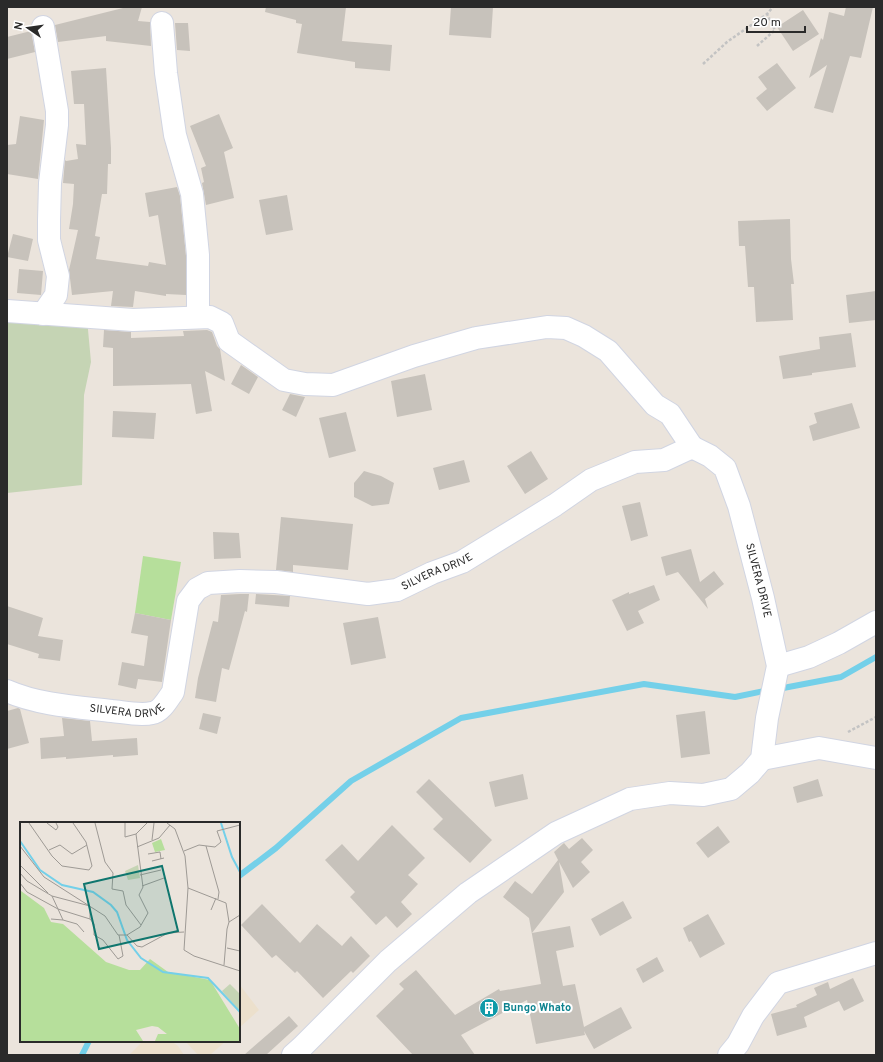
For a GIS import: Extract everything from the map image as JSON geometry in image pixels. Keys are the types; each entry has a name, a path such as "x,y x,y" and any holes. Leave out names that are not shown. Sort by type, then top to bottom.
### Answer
{"street":[{"path":"162,23 166,73 175,135 192,194 198,255 198,317"},
{"path":"43,27 57,111 57,126 50,183 49,240 58,276 56,295 43,314"},
{"path":"7,311 133,320 210,317 222,323 229,341 284,380 305,384 333,385 414,356 476,338 547,327 566,328 584,336 608,351 655,405 670,414 692,448"},
{"name":"SILVERA DRIVE","path":"7,691 22,698 78,707 129,713 153,713 164,705 173,692 188,601 196,589 208,583 240,581 276,582 368,594 397,590 432,573 462,562 555,505 591,480 635,462 664,460 692,448 710,456 725,468 739,506 763,598 776,674"},
{"path":"301,1053 388,961 468,892 556,833 630,799 670,793 703,795 731,789 750,773 762,759 767,718 776,674 839,643 876,622"},
{"path":"762,759 819,748 876,758"},
{"path":"728,1055 738,1044 753,1016 778,983 876,953"}],"path":[{"path":"703,64 726,42 767,14 773,7"},
{"path":"757,46 774,30 767,14"}],"shaded area":[{"path":"240,985 259,1010 240,1027"},
{"path":"142,1042 172,1042 178,1046 184,1055 129,1055"},
{"path":"186,1042 225,1042 210,1055 198,1055"}],"green space":[{"path":"7,312 87,319 91,362 84,395 82,485 7,493"},
{"path":"143,556 181,562 171,620 135,613"}],"building":[{"path":"127,7 142,7 138,21 150,22 151,46 106,41 106,36 58,42 55,25"},
{"path":"266,7 346,7 342,41 392,45 390,71 355,68 355,62 297,53 302,24 296,23 296,20 265,12"},
{"path":"451,7 493,7 491,38 449,35"},
{"path":"846,7 873,7 861,58 850,56 833,113 814,108 827,65 809,78 821,38 823,40 829,12 844,16"},
{"path":"803,10 819,34 793,51 777,27"},
{"path":"175,23 188,23 190,51 177,50"},
{"path":"31,31 35,52 7,59 7,37"},
{"path":"777,63 796,88 767,111 756,98 767,89 758,77"},
{"path":"106,68 111,164 108,164 107,194 102,194 95,236 100,237 96,259 148,266 149,262 166,265 158,215 149,217 145,193 177,187 180,196 186,256 186,295 166,294 166,296 135,291 133,307 111,306 113,291 72,295 69,270 78,230 69,229 73,204 74,184 63,183 65,160 78,159 76,144 86,145 84,104 74,104 71,71"},
{"path":"219,114 233,148 224,152 234,198 206,205 201,168 206,166 190,126"},
{"path":"20,116 44,120 38,179 7,174 7,145 16,144"},
{"path":"287,195 293,230 266,235 259,200"},
{"path":"790,219 791,259 794,284 791,284 793,320 756,322 754,287 748,287 745,246 739,246 738,221"},
{"path":"13,234 33,239 28,261 7,257"},
{"path":"19,269 43,271 41,295 17,293"},
{"path":"876,291 876,320 849,323 846,295"},
{"path":"104,330 131,332 131,338 184,336 183,331 207,330 212,332 217,346 220,349 225,381 205,371 212,411 196,414 191,384 113,386 113,348 103,347"},
{"path":"851,333 856,367 812,373 812,375 783,379 779,356 820,349 819,337"},
{"path":"241,365 258,377 249,394 231,384"},
{"path":"425,374 432,410 397,417 391,381"},
{"path":"290,394 305,397 296,417 282,410"},
{"path":"852,403 860,428 813,441 809,426 817,423 814,413"},
{"path":"113,411 156,413 154,439 112,437"},
{"path":"346,412 356,451 329,458 319,418"},
{"path":"531,451 548,479 525,494 507,466"},
{"path":"464,460 470,482 439,490 433,468"},
{"path":"364,471 381,476 394,483 389,504 372,506 354,497 354,483"},
{"path":"640,502 648,536 631,541 622,506"},
{"path":"281,517 353,524 348,570 293,565 293,572 276,570"},
{"path":"213,532 239,533 241,558 214,559"},
{"path":"691,549 700,582 714,571 724,584 705,599 708,609 678,572 666,576 661,557"},
{"path":"654,585 660,600 638,611 644,623 627,631 612,600 629,592 629,594"},
{"path":"249,594 247,612 245,611 229,670 222,668 216,702 195,698 198,678 213,621 218,622 221,595"},
{"path":"256,594 290,596 289,607 255,604"},
{"path":"7,606 43,618 38,636 63,640 60,661 38,658 39,654 7,644"},
{"path":"135,613 171,620 162,682 138,679 136,689 118,685 122,662 144,666 148,636 131,633"},
{"path":"378,617 386,658 351,665 343,623"},
{"path":"18,708 20,709 29,743 7,749 7,711"},
{"path":"705,711 710,754 681,758 676,715"},
{"path":"203,713 221,717 217,734 199,729"},
{"path":"62,718 90,721 92,741 137,738 138,755 41,759 40,738 64,736"},
{"path":"523,774 528,799 495,807 489,782"},
{"path":"429,779 492,840 470,863 433,829 443,819 416,792"},
{"path":"818,779 823,796 797,803 793,787"},
{"path":"392,825 425,858 408,875 418,884 401,902 412,914 397,928 386,916 376,925 350,897 355,892 325,860 342,844 358,861"},
{"path":"718,826 730,842 708,858 696,843"},
{"path":"582,838 593,850 581,862 590,872 573,888 559,862 564,892 532,933 570,926 574,947 556,951 563,986 575,984 584,1027 621,1007 632,1028 594,1049 584,1031 585,1035 536,1044 527,1000 461,1035 475,1055 413,1055 376,1016 404,989 399,984 416,970 455,1015 499,989 500,991 541,984 529,918 503,897 515,881 532,894 558,860 554,852 564,843 569,849"},
{"path":"623,901 632,918 600,936 591,919"},
{"path":"262,904 300,943 317,924 342,946 351,936 370,956 353,973 351,971 323,998 297,971 295,973 276,955 272,958 241,925"},
{"path":"708,914 725,944 700,958 691,941 689,942 683,928"},
{"path":"657,957 664,971 643,983 636,969"},
{"path":"853,978 864,1001 844,1011 839,1001 804,1017 807,1027 777,1036 771,1014 797,1007 796,1005 817,995 814,988 828,982 830,989"},
{"path":"289,1016 298,1026 266,1055 244,1055"}],"waterway":[{"path":"778,689 841,677 876,657"},
{"path":"240,875 276,848 351,781 461,718 644,684 735,697 769,690"},
{"path":"82,1055 88,1042"}],"place":[{"name":"Bungo Whato","path":"489,1008"}]}
